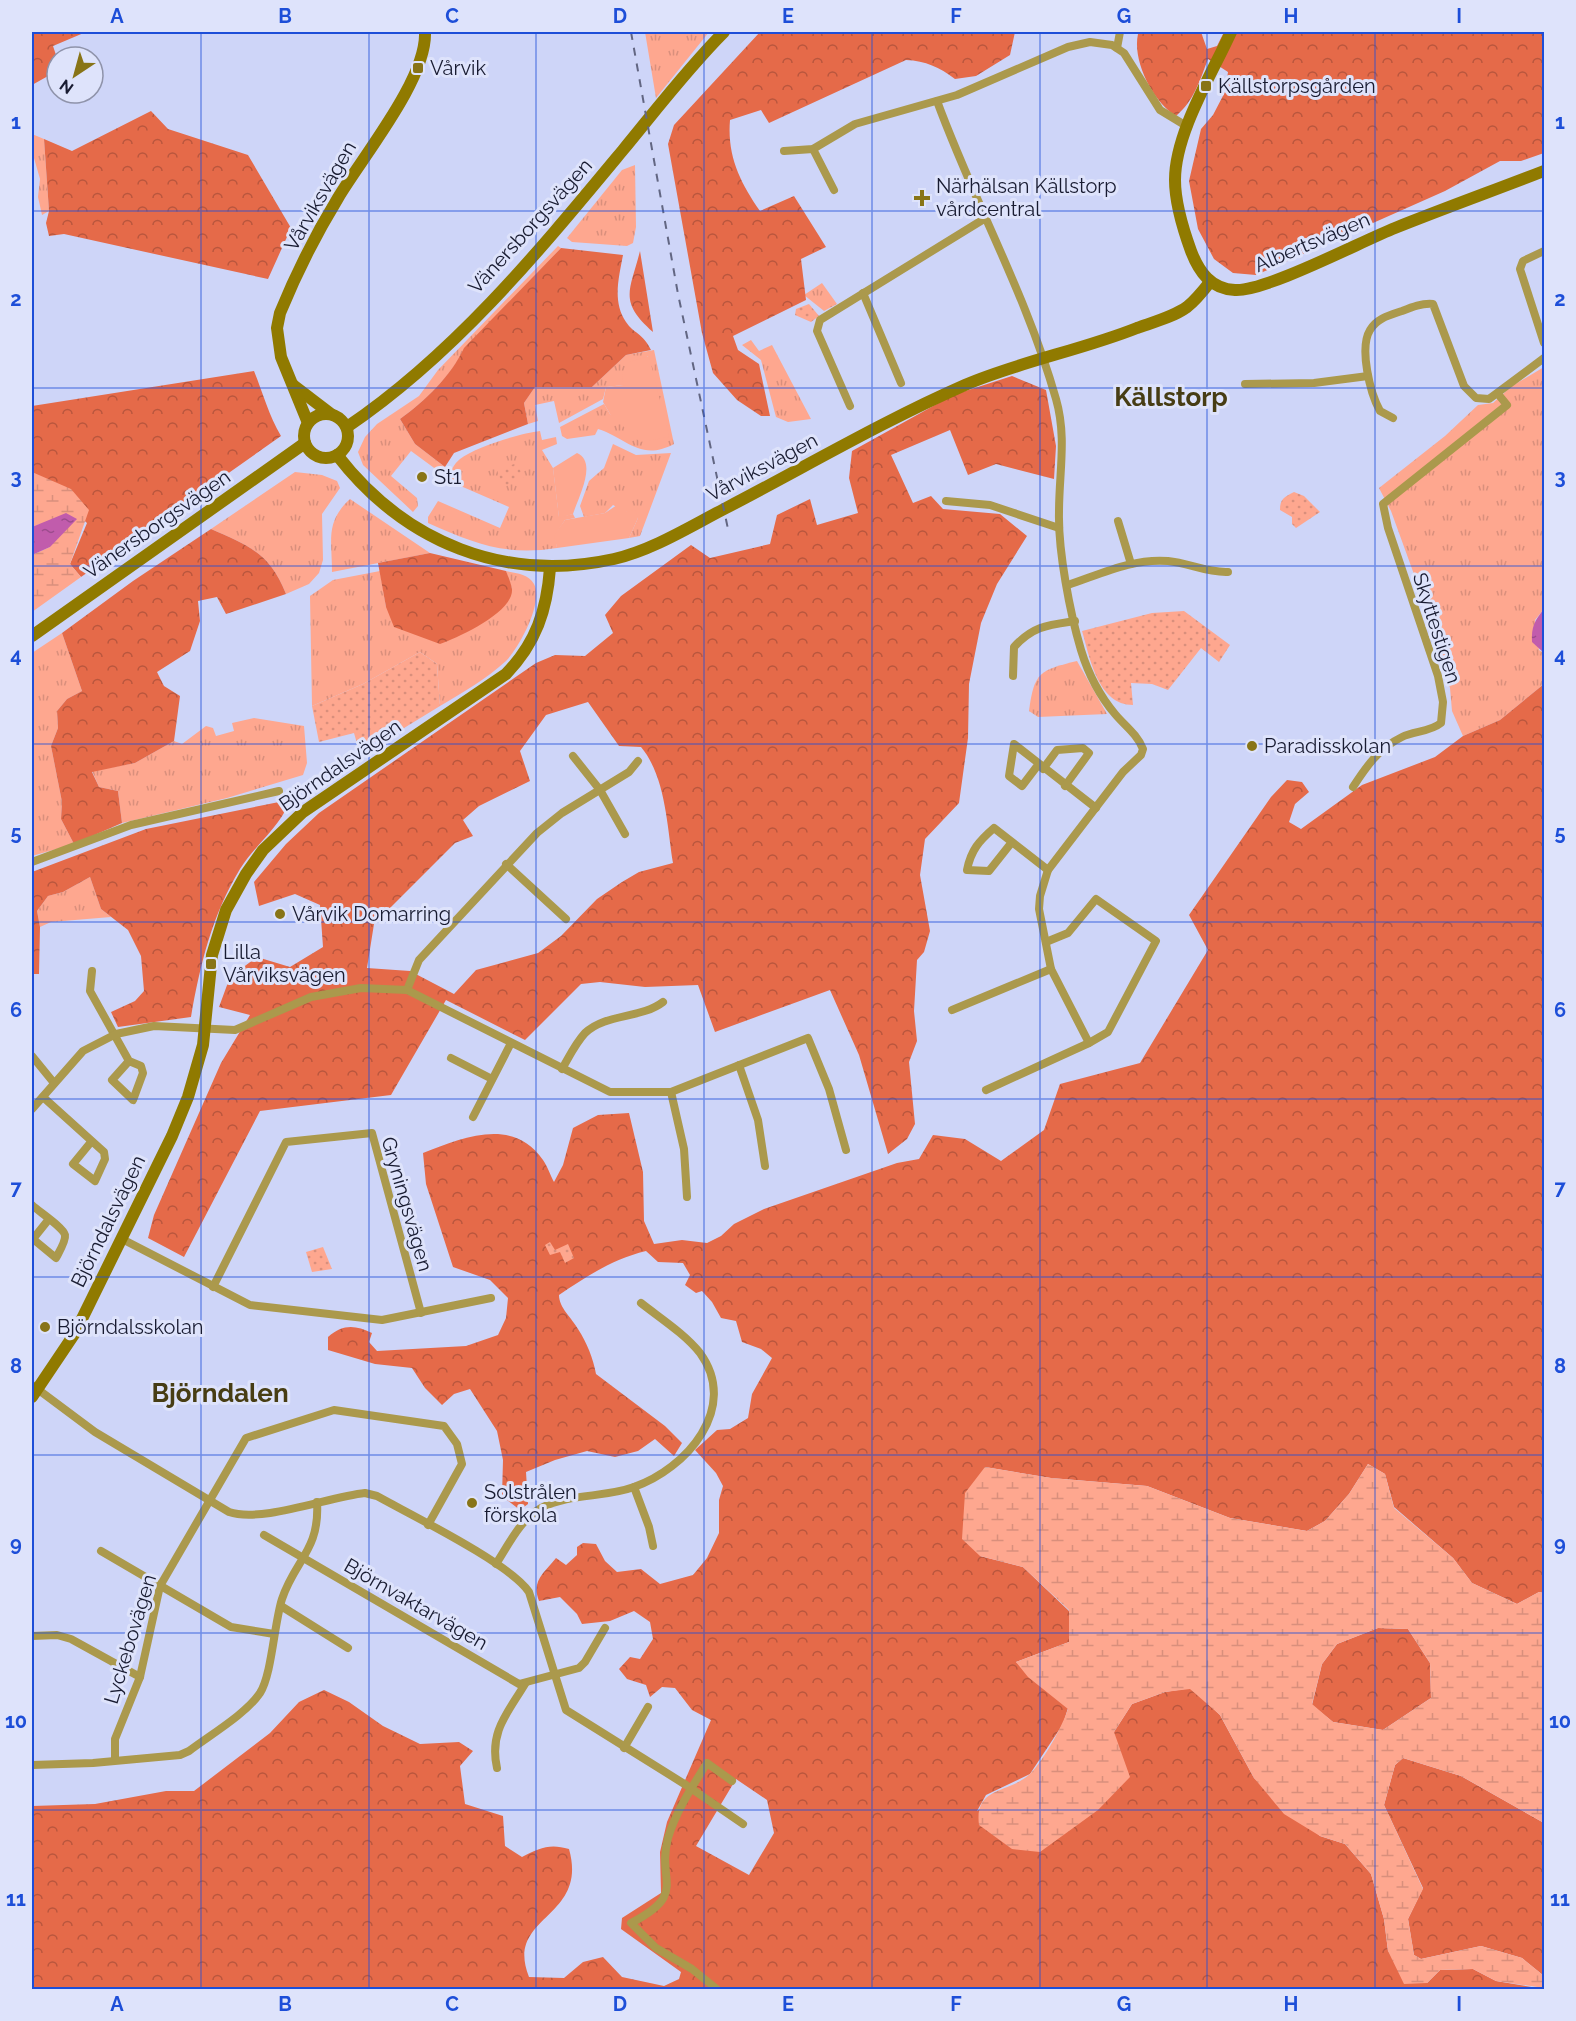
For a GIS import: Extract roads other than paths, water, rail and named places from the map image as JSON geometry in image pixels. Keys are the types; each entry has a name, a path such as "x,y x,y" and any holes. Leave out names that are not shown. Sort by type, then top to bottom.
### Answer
{"street":[{"name":"Vårviksvägen","path":"308,423 284,368 278,341 280,313 334,205 413,77 422,54 424,32"},
{"name":"Vänersborgsvägen","path":"347,427 433,359 515,276 606,171 692,66 724,32"},
{"path":"1117,48 1120,32"},
{"path":"1210,282 1195,262 1176,192 1176,166 1188,127 1231,32"},
{"path":"784,151 813,149 855,124 937,101 1074,45 1101,42 1117,48 1134,66 1160,110 1188,127"},
{"path":"937,101 984,219 1024,302 1044,360 1062,426 1059,528 1081,649 1094,681 1109,706 1139,739 1143,748 1141,755 1123,771 1048,870 1040,896 1051,969 1089,1043"},
{"path":"813,149 834,190"},
{"name":"Albertsvägen","path":"1210,282 1236,291 1262,285 1395,228 1545,171"},
{"path":"850,406 817,326 830,314 984,219"},
{"path":"1545,251 1523,261 1520,269 1545,343"},
{"name":"Vårviksvägen","path":"337,456 391,509 431,537 454,548 497,561 550,568 615,558 700,522 886,422 958,388 1118,336 1180,311 1193,302 1210,282"},
{"path":"863,293 901,383"},
{"path":"1393,418 1380,411 1368,376 1366,342 1370,329 1380,319 1425,303 1433,304 1464,386 1476,398 1489,399 1498,394 1545,358"},
{"path":"1245,384 1314,383 1368,376"},
{"path":"293,385 340,419 347,427 347,443 337,456 329,458 316,456 305,444 304,432 308,423 317,415 331,414"},
{"name":"Skyttestigen","path":"1353,787 1373,757 1402,737 1435,728 1441,723 1443,702 1438,676 1388,528 1383,504 1507,405 1498,394"},
{"name":"Vänersborgsvägen","path":"32,636 305,444"},
{"path":"946,501 990,505 1059,528"},
{"path":"1118,521 1131,564"},
{"path":"1068,585 1143,561 1168,561 1193,565 1213,573 1228,572"},
{"name":"Björndalsvägen","path":"550,568 548,592 535,636 528,650 506,674 303,812 263,850 226,910 212,955 199,1064 188,1096 122,1239 75,1333 33,1391 95,1432 209,1501 238,1515 267,1512 365,1493 377,1496 496,1564 522,1582 529,1592 566,1710 691,1788 743,1824"},
{"path":"1013,675 1014,647 1027,633 1047,625 1075,621"},
{"path":"1065,786 1089,753 1083,748 1057,750 1040,767 1022,786 1009,776 1014,744 1040,767 1065,786 1096,808"},
{"path":"573,756 600,790 625,834"},
{"path":"406,990 419,960 506,864 554,819 629,772 638,762"},
{"path":"32,862 131,825 279,791"},
{"path":"1012,842 989,871 967,870 970,855 979,841 994,828 1012,842 1048,870"},
{"path":"506,864 566,919"},
{"path":"986,1090 1108,1032 1156,941 1096,898 1068,933 1046,942"},
{"path":"952,1010 1051,969"},
{"path":"92,971 90,991 129,1061"},
{"path":"32,1109 83,1051 116,1034 153,1026 235,1030 311,997 362,988 406,990 610,1092 671,1092 808,1038 829,1089 846,1150"},
{"path":"562,1069 577,1043 598,1024 652,1011 663,1002"},
{"path":"473,1117 511,1043"},
{"path":"32,1056 54,1083"},
{"path":"451,1058 492,1079"},
{"path":"740,1065 758,1120 765,1166"},
{"path":"671,1092 684,1149 687,1197"},
{"path":"43,1097 104,1152 105,1159 95,1181 73,1164 91,1142"},
{"name":"Gryningsvägen","path":"213,1287 286,1142 372,1133 421,1312"},
{"path":"32,1205 49,1219 64,1232 65,1238 56,1258 33,1239 49,1219"},
{"path":"122,1239 250,1305 382,1320 491,1298"},
{"path":"496,1564 523,1522 542,1508 563,1500 634,1487 687,1455 706,1428 713,1399 711,1380 699,1353 641,1303"},
{"name":"Lyckebovägen","path":"115,1760 115,1739 140,1677 160,1586 246,1438 334,1410 439,1425 449,1430 457,1444 462,1464 428,1525"},
{"path":"634,1487 649,1527 652,1546"},
{"path":"32,1765 66,1765 180,1755 189,1751 252,1702 264,1685 273,1634 281,1606 315,1539 318,1521 316,1502"},
{"name":"Björnvaktarvägen","path":"264,1535 519,1684 525,1684"},
{"path":"101,1551 231,1627 273,1634"},
{"path":"281,1606 348,1648"},
{"path":"496,1768 493,1751 497,1730 525,1684 579,1668 605,1628"},
{"path":"32,1635 57,1635 70,1639 140,1677"},
{"path":"624,1748 648,1707"},
{"path":"718,1989 692,1969 656,1948 631,1923 660,1903 666,1895 669,1888 667,1844 691,1788 707,1764 732,1781"}],"water":[{"path":"66,513 77,519 50,547 32,555 32,527"},
{"path":"1544,609 1544,653 1532,642 1532,632 1534,624"}],"railway":[{"path":"631,32 678,294 728,529"}],"place":[{"name":"Vårvik","path":"418,68"},
{"name":"Källstorpsgården","path":"1206,86"},
{"name":"Närhälsan Källstorp vårdcentral","path":"922,198"},
{"name":"St1","path":"422,477"},
{"name":"Paradisskolan","path":"1252,746"},
{"name":"Vårvik Domarring","path":"280,914"},
{"name":"Lilla Vårviksvägen","path":"211,964"},
{"name":"Björndalsskolan","path":"45,1327"},
{"name":"Solstrålen förskola","path":"472,1503"}],"district":[{"name":"Källstorp","path":"1171,397"},
{"name":"Björndalen","path":"220,1393"}]}
